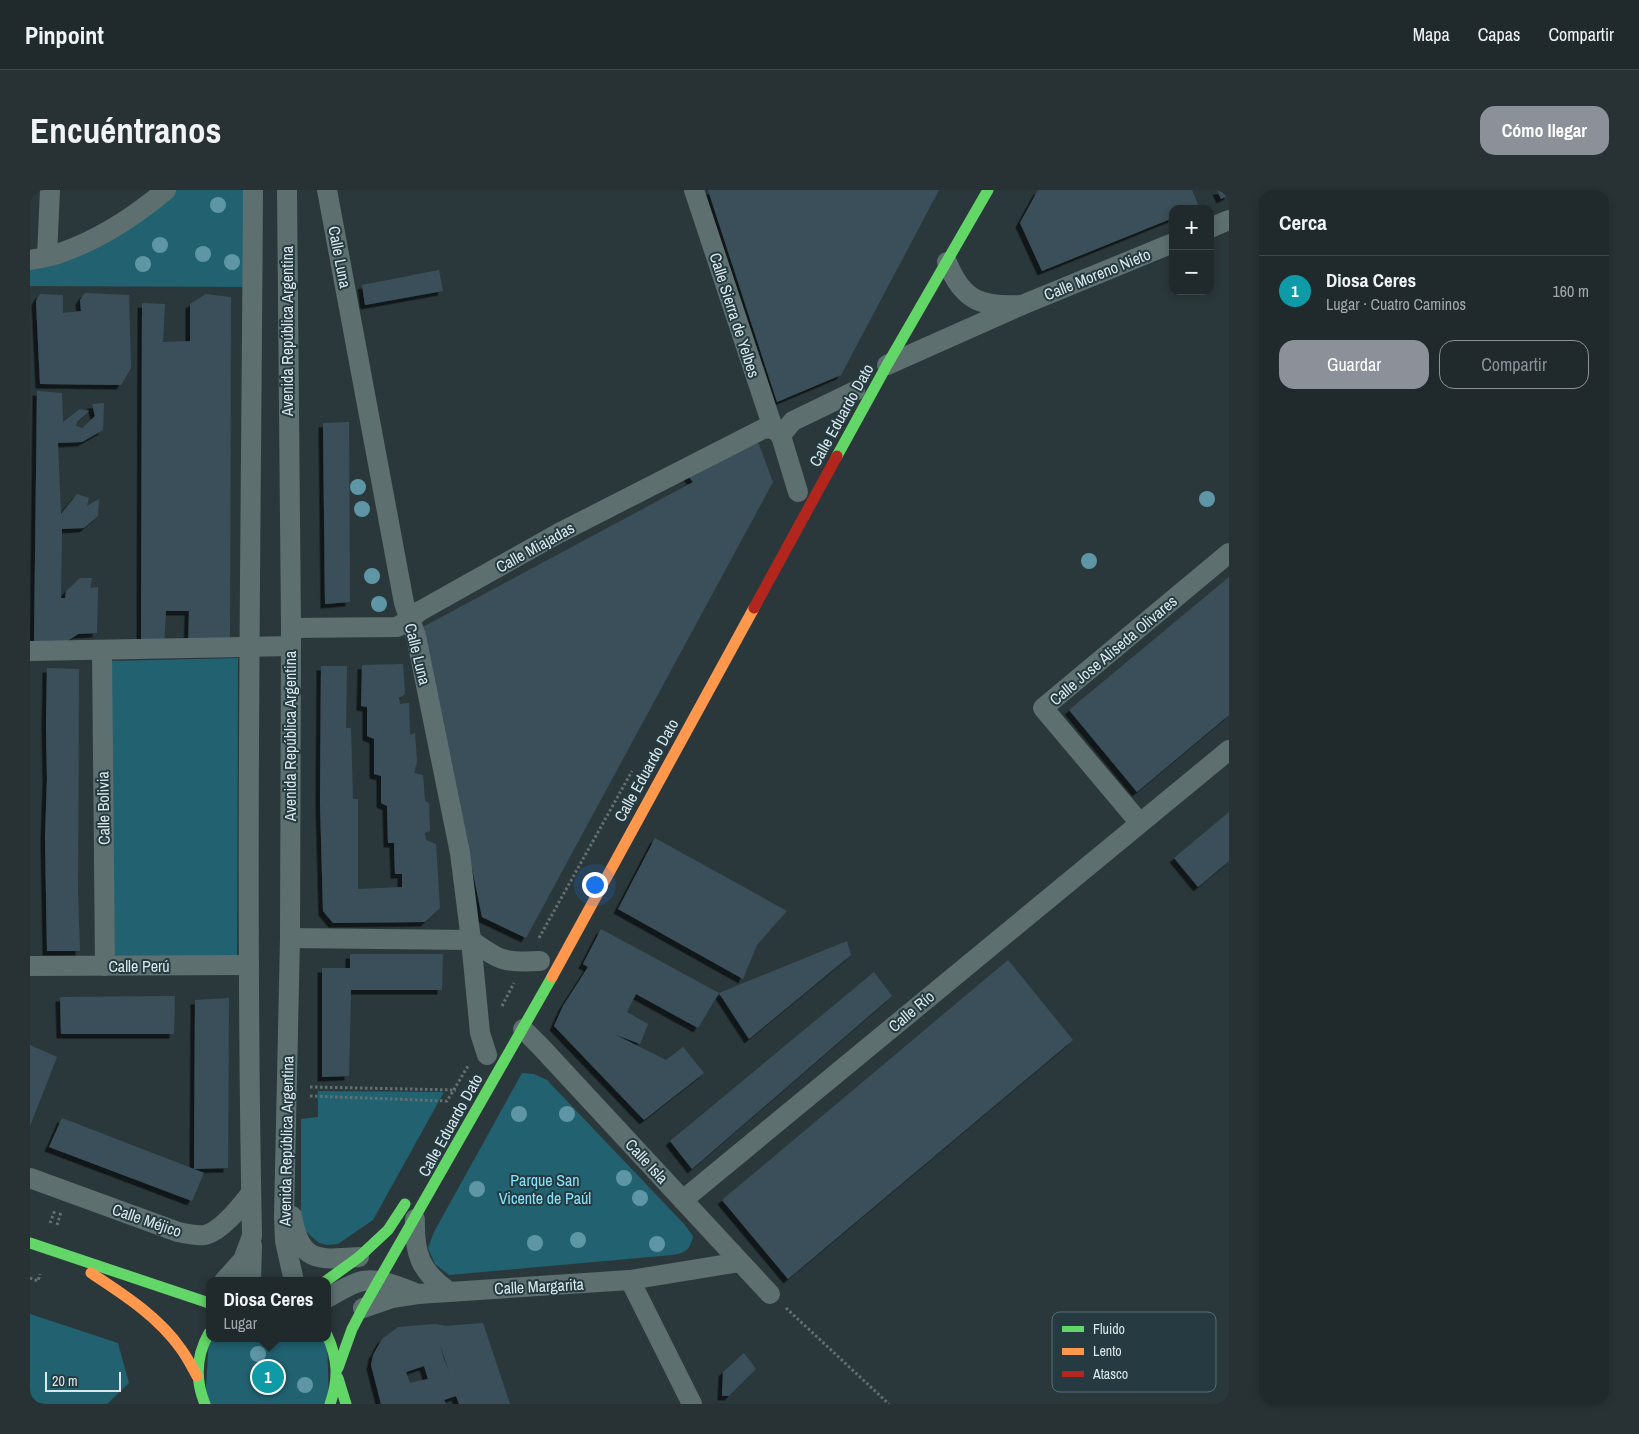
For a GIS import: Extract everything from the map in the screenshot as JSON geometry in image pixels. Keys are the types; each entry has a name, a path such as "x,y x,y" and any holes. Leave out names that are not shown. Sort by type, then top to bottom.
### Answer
{"main road":[{"name":"Calle Eduardo Dato","path":"330,1404 352,1329 362,1308 415,1219 522,1029 887,365 988,190"},
{"name":"Calle Eduardo Dato","path":"331,1277 359,1257 388,1230 411,1194"},
{"path":"30,1243 64,1256 206,1301"},
{"path":"64,1256 120,1292 146,1313 178,1344 197,1376 205,1404"},
{"path":"197,1376 200,1353 206,1340"},
{"path":"330,1342 346,1404"}],"street":[{"path":"50,190 39,258 60,254 98,236 166,190"},
{"name":"Avenida República Argentina","path":"251,1277 249,966 250,455 253,190"},
{"name":"Avenida República Argentina","path":"286,190 291,637 290,938 284,1216 285,1240 293,1277"},
{"name":"Calle Luna","path":"328,190 402,593 409,620 416,636 460,853 480,1033 487,1049"},
{"name":"Calle Sierra de Yelbes","path":"694,190 777,432 799,489"},
{"path":"1214,226 1229,220"},
{"name":"Calle Moreno Nieto","path":"887,365 1022,305 1169,245"},
{"path":"947,262 953,278 965,293 981,303 998,306 1022,305"},
{"path":"777,432 786,429 793,421 853,394"},
{"name":"Calle Miajadas","path":"250,646 291,637 397,627 409,620 420,610 559,533 763,429 777,432"},
{"name":"Calle Jose Aliseda Olivares","path":"1140,822 1042,708 1229,553"},
{"path":"30,651 250,646"},
{"name":"Calle Bolivia","path":"102,650 105,966"},
{"name":"Calle Río","path":"683,1200 1229,750"},
{"path":"290,938 471,940 496,958 508,962 535,962"},
{"name":"Calle Perú","path":"30,966 249,966"},
{"name":"Calle Isla","path":"522,1029 542,1046 770,1294"},
{"path":"286,1176 297,1238 303,1249 312,1256 328,1259 359,1257"},
{"name":"Calle Méjico","path":"30,1178 178,1232 193,1235 206,1234 217,1229 238,1209 251,1192"},
{"path":"415,1219 415,1246 420,1260 435,1282 448,1291"},
{"name":"Avenida República Argentina","path":"227,1277 242,1260 252,1236"},
{"name":"Calle Margarita","path":"362,1308 392,1298 418,1294 630,1280 740,1262"},
{"path":"630,1280 692,1404"},
{"name":"Calle Margarita","path":"331,1296 357,1282 378,1281 418,1294"},
{"path":"175,1290 201,1291 206,1289"}],"path":[{"path":"287,1095 302,1105 310,1096 447,1101 487,1049 535,962 636,763"},
{"path":"287,1095 460,1090"},
{"path":"30,1278 38,1282 45,1249 65,1191"},
{"path":"45,1249 65,1191"},
{"path":"770,1294 890,1404"}],"green space":[{"path":"166,190 253,190 253,287 30,286 30,260 60,254"},
{"path":"238,658 237,958 113,958 110,661"},
{"name":"Parque San Vicente de Paúl","path":"522,1073 534,1074 547,1080 684,1224 693,1236 686,1250 672,1255 449,1275 435,1264 428,1248 434,1232"},
{"path":"318,1091 444,1092 373,1220 338,1244 327,1245 319,1243 305,1230 301,1221 301,1119 318,1117"},
{"path":"30,1314 118,1343 129,1383 107,1404 30,1404"},
{"path":"209,1342 327,1342 329,1404 205,1404"}],"building":[{"path":"708,190 939,190 841,375 777,402"},
{"path":"1038,190 1192,190 1198,205 1169,205 1169,220 1042,271 1020,223"},
{"path":"1217,190 1229,190 1229,195 1221,199"},
{"path":"439,270 443,291 365,305 362,285"},
{"path":"85,293 129,295 131,368 121,385 40,384 36,301 40,294 63,295 63,313 81,311 80,300"},
{"path":"206,294 231,297 230,637 213,647 188,648 189,611 166,611 164,646 141,646 142,303 165,304 163,342 190,341 190,304"},
{"path":"37,391 62,393 63,422 80,409 89,411 77,422 76,426 82,428 95,416 92,404 104,403 103,430 82,442 58,443 61,514 77,494 89,498 87,506 99,499 98,516 84,528 62,529 61,598 65,598 66,591 80,578 92,578 90,588 98,587 97,633 78,634 60,646 34,646"},
{"path":"349,422 350,602 325,604 323,423"},
{"path":"758,442 773,482 526,938 482,917 423,627 693,482 688,476"},
{"path":"1229,577 1229,715 1137,792 1069,710"},
{"path":"403,664 405,694 399,698 400,704 409,703 410,735 415,733 417,762 414,773 423,775 425,801 429,803 430,831 425,833 426,840 436,844 440,908 425,922 333,923 323,911 320,802 321,666 347,666 346,728 351,728 353,799 358,799 358,889 402,887 402,874 395,874 394,843 388,843 387,806 381,803 381,776 374,774 374,739 367,736 367,707 361,706 362,665"},
{"path":"47,668 79,669 78,892 80,951 47,951 45,838"},
{"path":"1229,812 1229,861 1198,887 1174,858"},
{"path":"655,838 787,911 757,945 743,979 618,909"},
{"path":"601,929 719,993 698,1028 636,994 627,1012 648,1024 640,1044 614,1034 666,1060 683,1047 704,1073 644,1120 554,1026 563,1006 588,967 583,964"},
{"path":"847,941 851,955 749,1039 719,993"},
{"path":"350,954 443,954 442,990 351,990 349,1076 322,1077 322,968 350,968"},
{"path":"1008,960 1073,1040 788,1279 722,1200"},
{"path":"874,972 892,996 692,1169 670,1141"},
{"path":"175,996 174,1034 61,1034 60,997"},
{"path":"229,998 228,1168 194,1169 195,1000"},
{"path":"30,1045 57,1057 30,1126"},
{"path":"62,1118 204,1173 192,1201 49,1147"},
{"path":"483,1323 510,1404 459,1404 456,1396 444,1400 446,1404 381,1404 371,1365 373,1355 382,1339 398,1327 435,1324 446,1326","holes":["424,1366 428,1379 410,1383 406,1372"]},
{"path":"744,1353 756,1369 729,1396 722,1396 723,1372"}],"traffic: fast":[{"path":"837,456 988,190"},
{"path":"338,1368 352,1329 363,1308 552,977"},
{"path":"331,1277 359,1257 388,1230 405,1204"},
{"path":"30,1243 206,1302"},
{"path":"205,1404 198,1377 198,1368 201,1350 206,1340"},
{"path":"330,1342 335,1361 336,1378 330,1404"},
{"path":"338,1378 346,1404"}],"traffic: slow":[{"path":"552,977 754,608"},
{"path":"91,1273 151,1316 172,1337 197,1376"}],"traffic: jam":[{"path":"754,608 837,456"}],"place":[{"name":"Diosa Ceres","path":"268,1377"}]}
